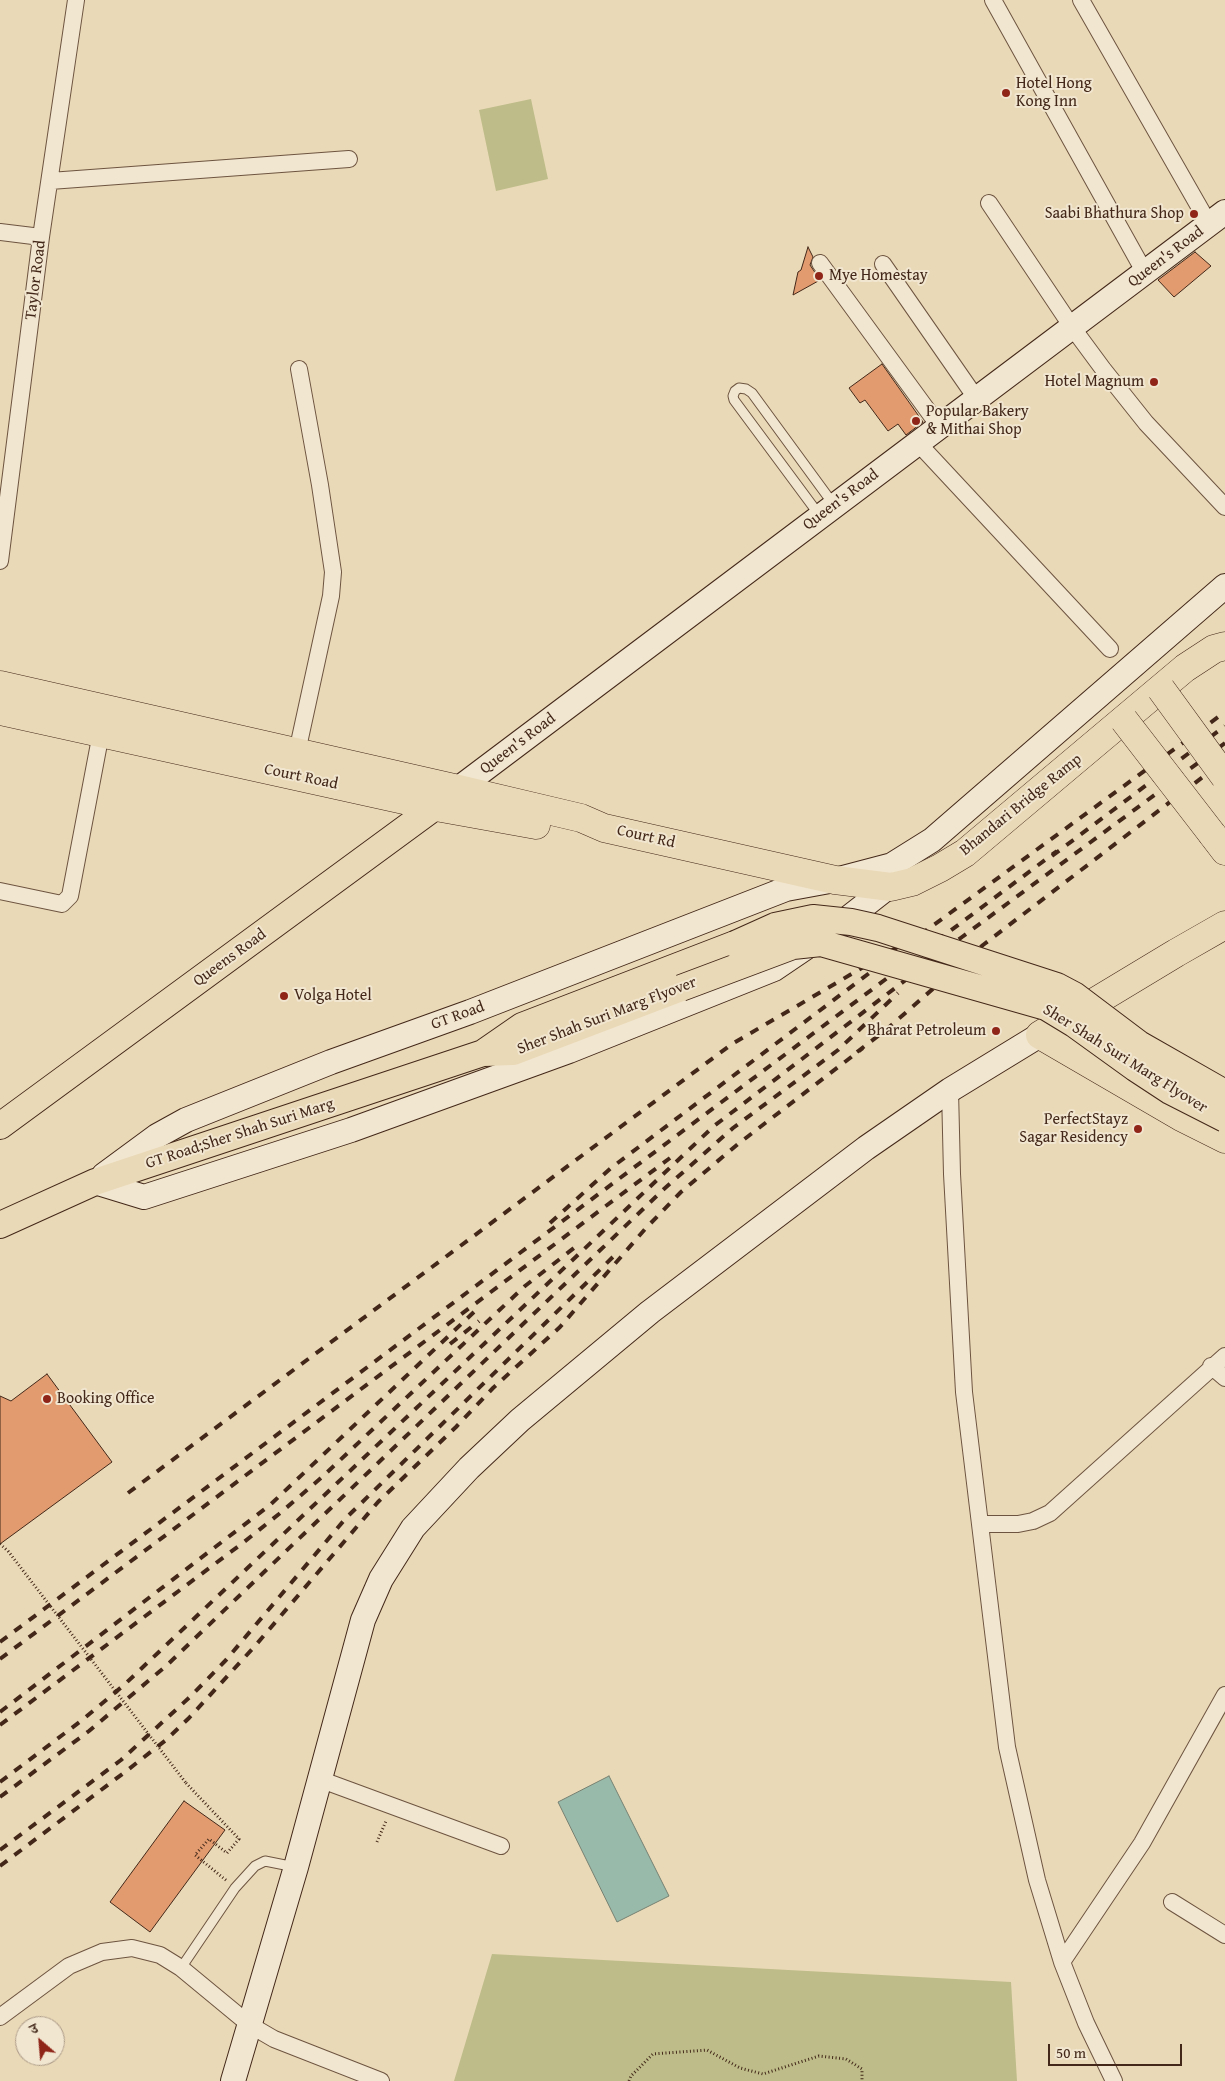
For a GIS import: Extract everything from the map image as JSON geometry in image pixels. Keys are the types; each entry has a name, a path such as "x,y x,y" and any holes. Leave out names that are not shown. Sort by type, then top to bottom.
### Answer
{"highway":[{"name":"Bhandari Bridge Ramp","path":"835,880 890,887 912,882 940,868 965,853 1185,668 1221,649"},
{"name":"Court Road","path":"0,685 458,789"},
{"path":"1161,689 1225,776"},
{"name":"Court Road","path":"0,711 436,807 576,832 604,828"},
{"path":"1124,720 1218,843"},
{"name":"Court Rd","path":"458,789 581,818 604,828 835,880"},
{"path":"1225,925 1176,952 1040,1035 1181,1116 1225,1139"}],"main road":[{"name":"Queen's Road","path":"458,789 1217,218"},
{"name":"GT Road","path":"95,1182 157,1136 186,1120 331,1062 470,1012 786,889 835,880 892,865 932,840 1225,586"},
{"name":"Queens Road","path":"0,1126 458,789"},
{"path":"95,1182 144,1196 351,1130 560,1054 774,968 827,934 890,887"},
{"name":"Sher Shah Suri Marg Flyover","path":"483,1053 522,1026 735,944 775,926 813,918 851,922 878,928 1057,986 1074,995 1139,1044 1225,1093"},
{"name":"Sher Shah Suri Marg Flyover","path":"483,1053 513,1052 793,946 821,943 1046,1007 1074,1024 1170,1091 1225,1119"},
{"path":"233,2081 296,1867 362,1620 381,1580 413,1528 469,1468 520,1420 650,1312 866,1148 950,1090 1040,1035"},
{"name":"GT Road;Sher Shah Suri Marg","path":"7,1217 95,1182 483,1053"}],"street":[{"name":"Taylor Road","path":"0,561 41,238 76,0"},
{"path":"993,0 1145,273"},
{"path":"1081,0 1217,218"},
{"path":"50,181 349,159"},
{"path":"989,203 1103,370 1146,424 1225,507"},
{"path":"0,232 41,238"},
{"path":"820,263 939,426"},
{"path":"883,264 976,398"},
{"path":"297,752 331,596 333,572 320,485 299,369"},
{"path":"917,442 1110,649"},
{"path":"0,891 62,904 70,896 101,733"},
{"path":"950,1090 952,1174 964,1392 1007,1747 1037,1880 1062,1962 1086,2022 1114,2081"},
{"path":"980,1524 1018,1524 1034,1521 1050,1513 1225,1356"},
{"path":"1212,1366 1225,1378"},
{"path":"1062,1962 1142,1843 1225,1695"},
{"path":"319,1780 501,1846"},
{"path":"1172,1902 1225,1935"},
{"path":"0,2017 69,1966 102,1952 132,1948 160,1955 181,1968 250,2025 290,2046 381,2081"}],"lane":[{"path":"740,388 752,393 827,511 734,400 735,391 740,388"},
{"path":"181,1968 235,1888 255,1866 265,1861 296,1867"}],"path":[{"path":"0,1544 8,1551 186,1783 239,1838 228,1853 209,1839 196,1855 235,1888"},
{"path":"378,1842 391,1806"},
{"path":"630,2081 631,2076 653,2054 706,2050 740,2068 763,2074 819,2056 846,2059 862,2069 862,2081"}],"shaded area":[{"path":"531,99 548,179 496,191 479,110"},
{"path":"609,1776 669,1896 617,1922 558,1802"},
{"path":"492,1954 1011,1982 1017,2081 454,2081"}],"building":[{"path":"808,247 813,257 810,265 820,280 793,295 798,272 801,270"},
{"path":"1195,252 1211,266 1174,297 1158,280"},
{"path":"882,364 923,422 906,435 898,424 888,431 865,400 860,403 849,388"},
{"path":"47,1374 112,1462 0,1544 0,1396 11,1401"},
{"path":"184,1801 225,1830 150,1932 110,1902"}],"railway":[{"path":"920,935 1225,712"},
{"path":"1052,856 1225,726"},
{"path":"0,1782 81,1721 124,1685 714,1126 962,937 1225,743"},
{"path":"857,1052 887,1029 983,945 1225,760"},
{"path":"0,1642 1057,851"},
{"path":"128,1493 732,1044 925,931"},
{"path":"550,1223 611,1168 884,962"},
{"path":"0,1797 89,1731 166,1666 664,1189 733,1128 838,1050 898,993"},
{"path":"0,1866 166,1740 189,1718 255,1646 378,1502 456,1427 493,1388 560,1327 646,1228 681,1192 738,1144 863,1048"},
{"path":"0,1659 670,1158"},
{"path":"0,1725 279,1514 321,1478 525,1286 574,1248"},
{"path":"0,1850 121,1760 191,1696 226,1660 346,1518 618,1252"},
{"path":"0,1712 270,1505 475,1311"},
{"path":"450,1344 479,1321"}],"place":[{"name":"Hotel Hong Kong Inn","path":"1006,93"},
{"name":"Saabi Bhathura Shop","path":"1194,214"},
{"name":"Mye Homestay","path":"819,276"},
{"name":"Hotel Magnum","path":"1154,382"},
{"name":"Popular Bakery & Mithai Shop","path":"916,421"},
{"name":"Volga Hotel","path":"284,996"},
{"name":"Bharat Petroleum","path":"996,1031"},
{"name":"PerfectStayz Sagar Residency","path":"1138,1129"},
{"name":"Booking Office","path":"47,1399"}]}
